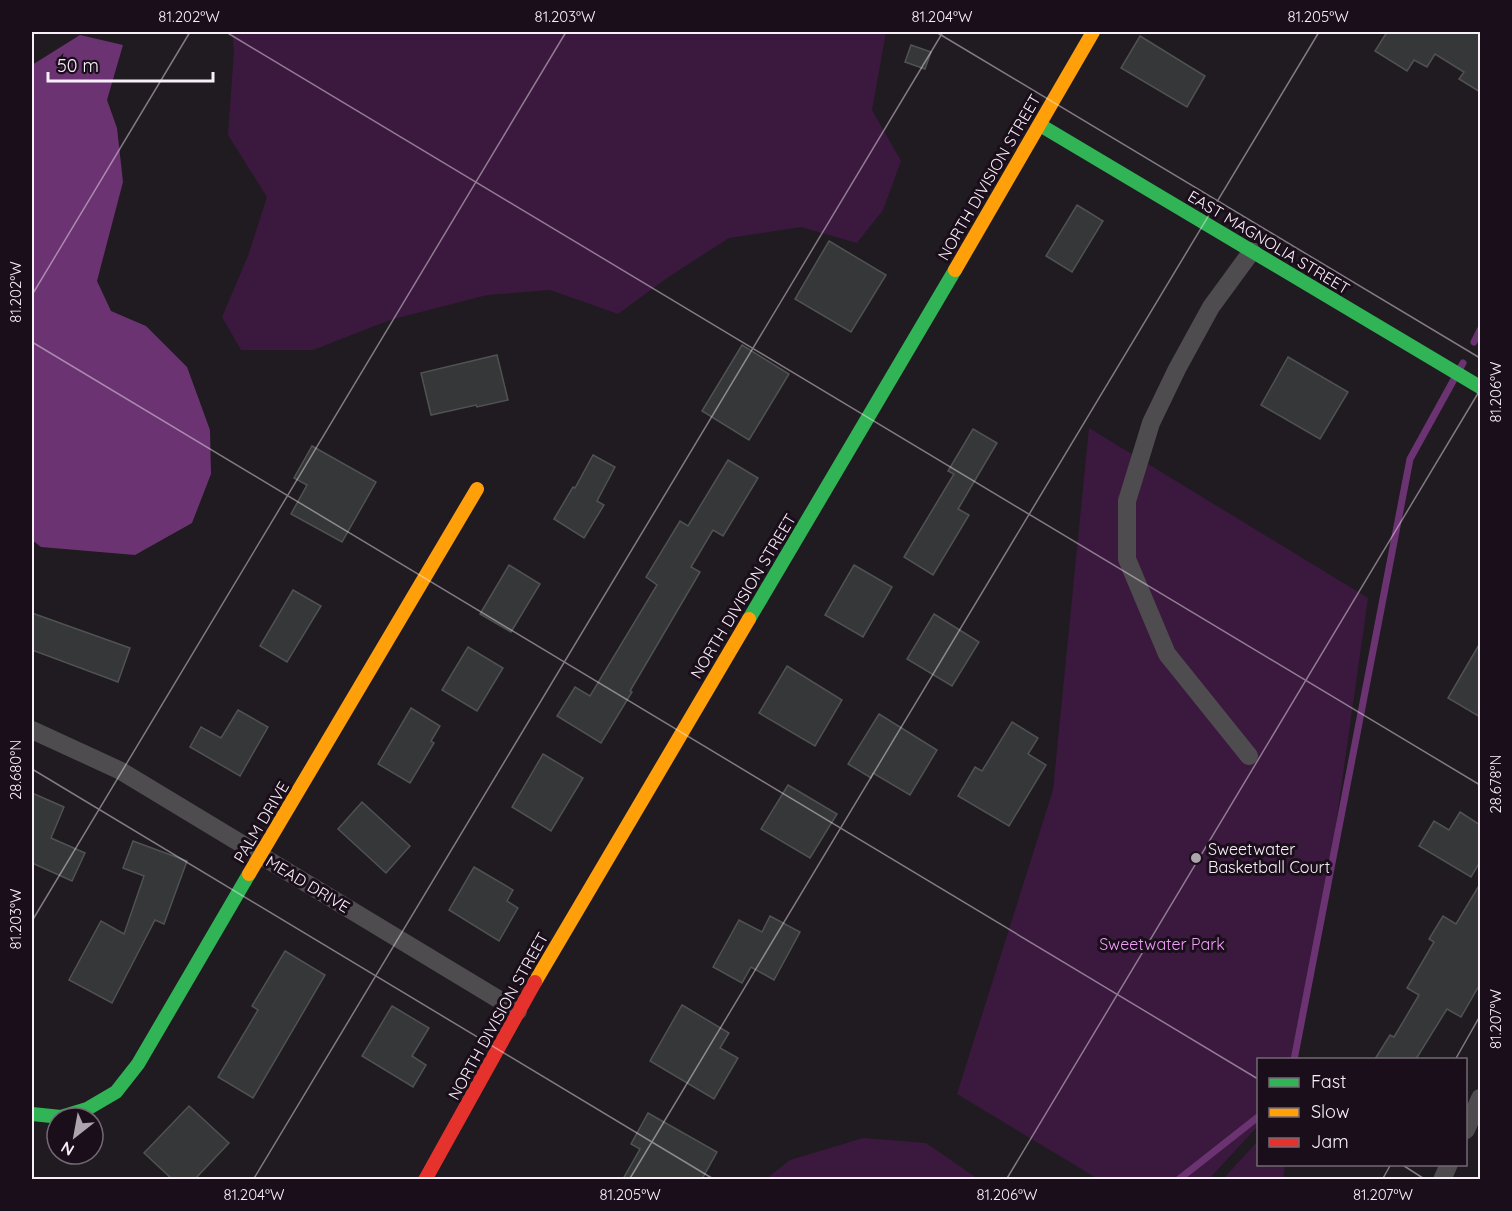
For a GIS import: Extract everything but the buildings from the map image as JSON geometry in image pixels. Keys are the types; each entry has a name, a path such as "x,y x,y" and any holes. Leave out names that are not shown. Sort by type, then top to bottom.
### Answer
{"street":[{"name":"NORTH DIVISION STREET","path":"425,1179 518,1011 1093,32"},
{"name":"EAST MAGNOLIA STREET","path":"1040,124 1480,387"},
{"path":"1249,756 1167,654 1127,559 1127,501 1151,423 1177,369 1211,307 1252,251"},
{"name":"PALM DRIVE","path":"32,1114 61,1117 87,1109 116,1092 138,1064 477,489"},
{"name":"MEAD DRIVE","path":"32,730 121,771 518,1011"},
{"path":"1467,1128 1480,1098"}],"green space":[{"path":"232,32 886,32 872,110 901,161 883,210 857,243 801,227 729,238 667,278 618,314 550,290 487,295 390,320 313,350 241,350 222,317 248,256 267,197 228,135 234,51"},
{"name":"Sweetwater Park","path":"1089,428 1368,598 1327,887 1294,1058 1257,1058 1257,1127 1209,1179 1098,1179 957,1094 1053,790"},
{"path":"863,1138 926,1143 978,1179 766,1179 790,1160"},
{"path":"1257,1142 1257,1166 1285,1166 1283,1179 1223,1179"}],"shaded area":[{"path":"80,35 123,45 107,100 117,128 123,182 97,281 111,311 146,326 187,367 210,430 211,474 192,523 135,555 41,547 32,540 32,65"}],"waterway":[{"path":"1474,342 1480,330"},
{"path":"1294,1058 1410,459 1463,363"},
{"path":"1178,1180 1257,1118"}],"traffic: fast":[{"path":"1040,125 1480,387"},
{"path":"749,619 955,270"},
{"path":"32,1114 61,1117 87,1109 116,1092 138,1064 249,874"}],"traffic: slow":[{"path":"955,270 1093,32"},
{"path":"249,874 477,489"},
{"path":"535,982 749,619"}],"traffic: jam":[{"path":"425,1180 535,982"}],"place":[{"name":"Sweetwater Basketball Court","path":"1196,858"}]}
